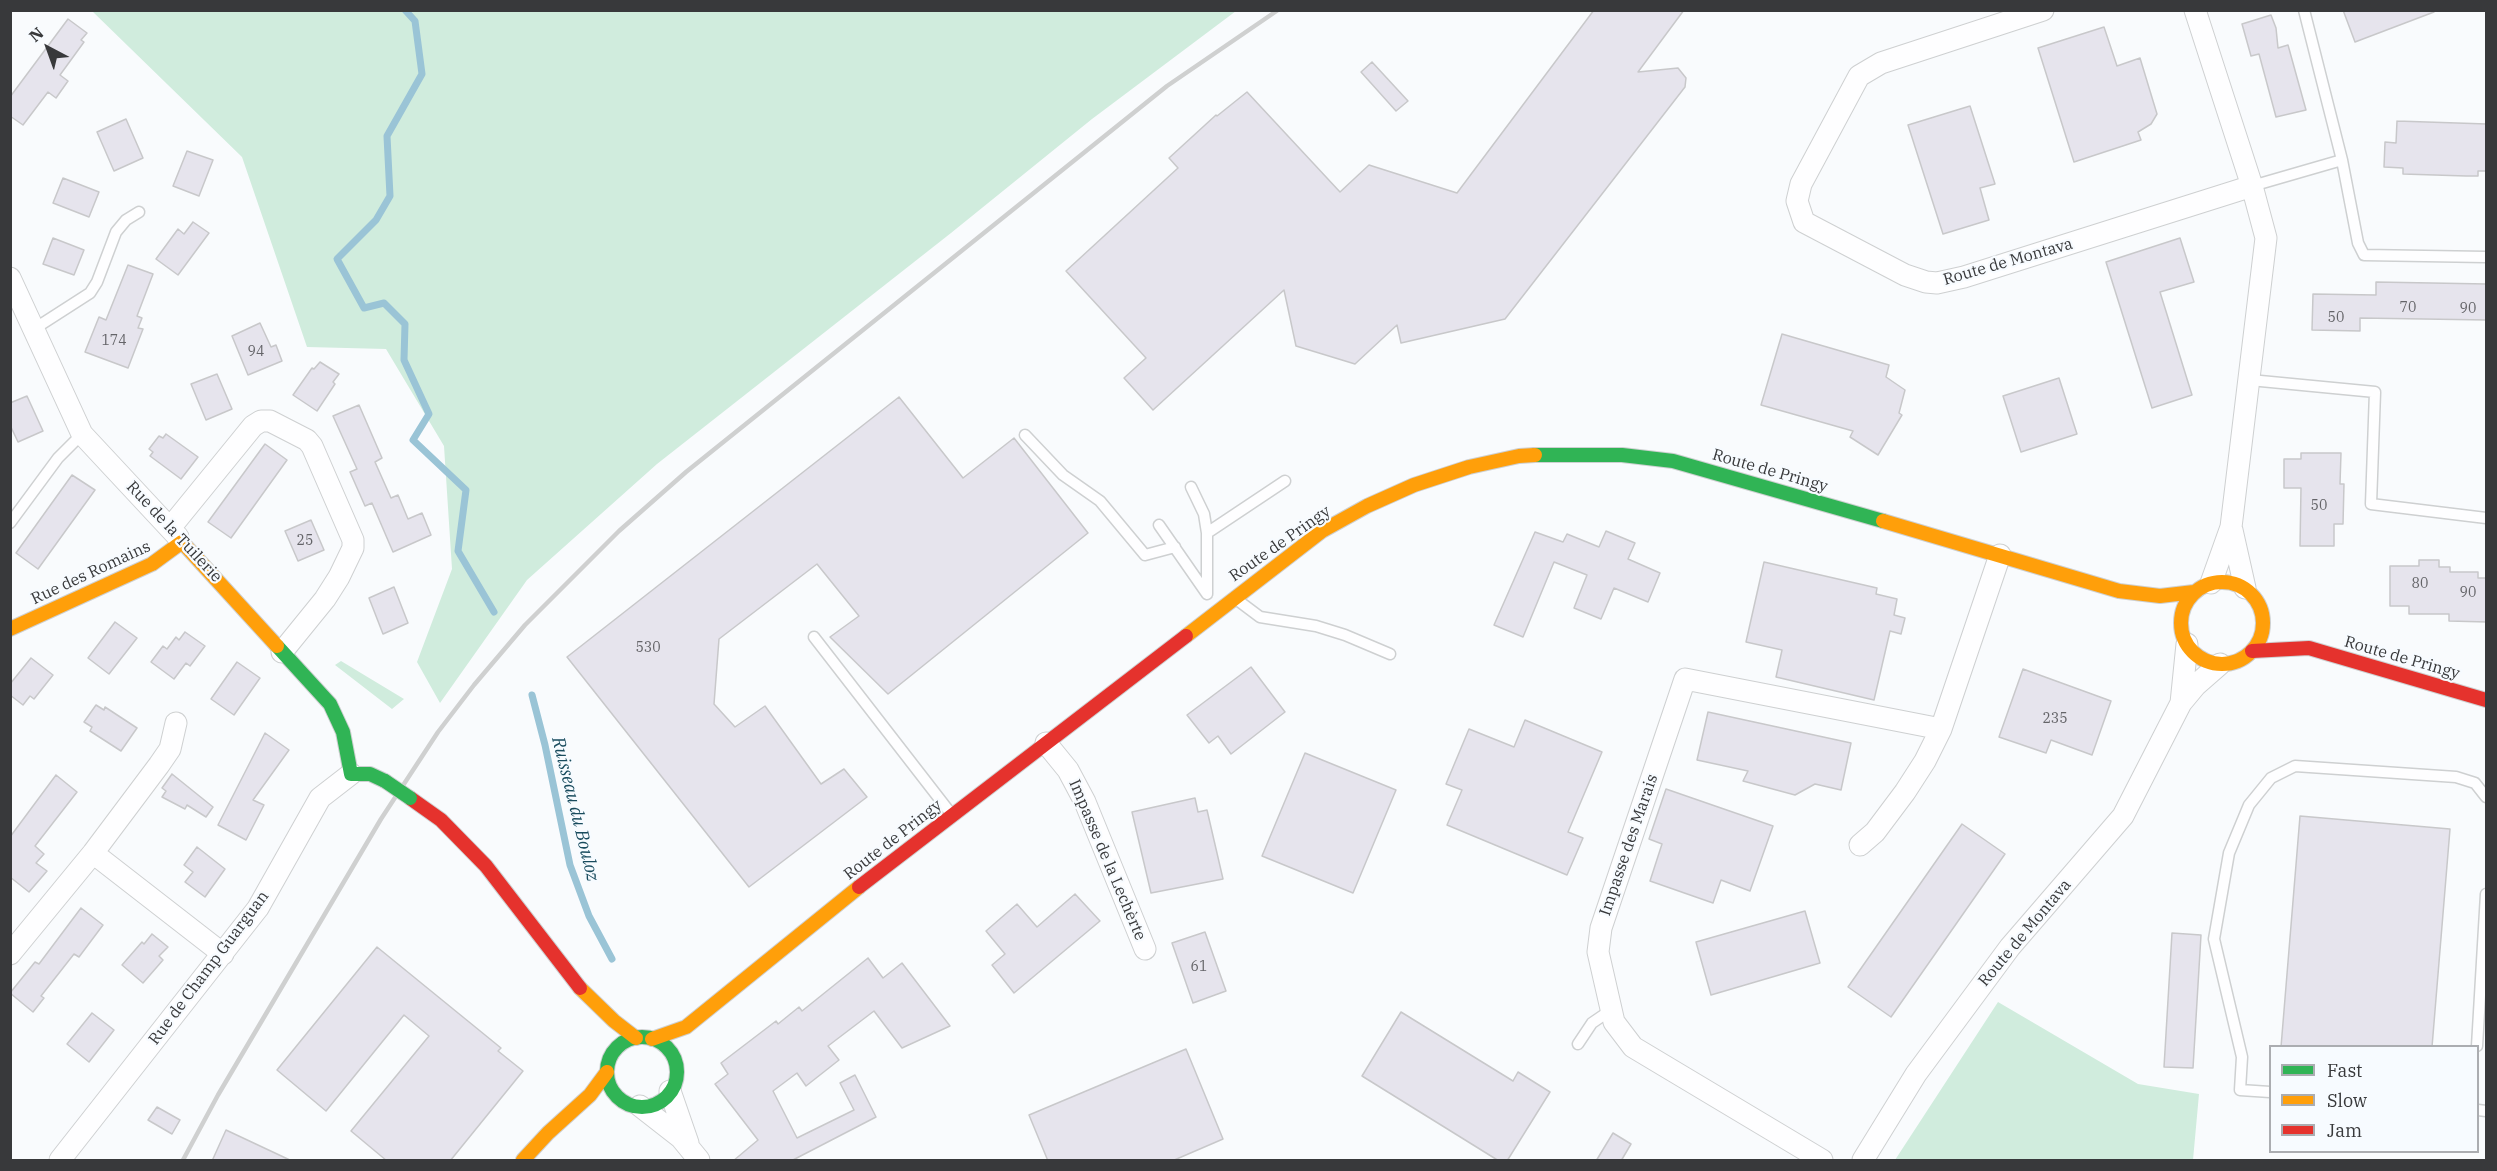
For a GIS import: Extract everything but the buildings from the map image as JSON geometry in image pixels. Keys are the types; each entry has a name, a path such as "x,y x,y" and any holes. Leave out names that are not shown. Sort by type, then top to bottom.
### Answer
{"street":[{"name":"Route de Montava","path":"2043,10 1881,63 1859,76 1801,184 1797,201 1804,222 1905,275 1937,283 1965,277 2252,186"},
{"path":"2195,10 2252,186 2266,238 2231,527 2202,587 2184,607 2184,634 2201,658 2220,664 2243,658 2252,651 2261,637 2264,620 2255,597 2245,588 2223,581 2202,587"},
{"name":"Rue de la Tuilerie","path":"10,278 82,434 330,704 336,714 345,741 351,774"},
{"path":"176,535 253,426 261,421 270,421 307,440 312,446 353,540 353,548 339,578 325,599 282,652"},
{"name":"Route de Pringy","path":"652,1039 686,1027 952,815 1217,609 1322,531 1367,506 1414,485 1469,467 1531,456 1622,454 1673,461 1760,484 2119,591 2160,596 2202,587"},
{"path":"2231,527 2245,588"},
{"name":"Rue des Romains","path":"10,629 152,564 176,535"},
{"path":"1860,845 1875,832 1905,792 1925,761 1941,729 2000,555"},
{"name":"Route de Pringy","path":"2119,591 2159,613 2184,634"},
{"name":"Route de Pringy","path":"2264,620 2309,648 2487,700"},
{"name":"Route de Montava","path":"2181,703 2184,634"},
{"name":"Route de Pringy","path":"2252,651 2309,648"},
{"name":"Route de Montava","path":"1863,1161 1916,1074 2010,947 2123,816 2181,703 2196,685 2220,664"},
{"name":"Impasse des Marais","path":"1822,1161 1633,1047 1614,1022 1598,952 1601,928 1685,679 1941,729"},
{"path":"10,954 93,853 165,758 170,749 176,723"},
{"name":"Impasse de la Lechèrte","path":"1046,743 1068,770 1085,802 1145,949"},
{"path":"351,774 370,774 385,781 441,820 486,866 581,990 608,1016 636,1038"},
{"name":"Rue de Champ Guarguan","path":"60,1161 258,908 312,808 329,789 351,774"},
{"path":"93,853 223,954"},
{"path":"581,990 600,1028"},
{"path":"675,1065 686,1027"},
{"path":"603,1108 632,1104 657,1103 670,1091 676,1076 675,1065 667,1048 652,1039 636,1038 609,1051 607,1072 610,1087 632,1104 672,1130 694,1154"},
{"path":"523,1161 543,1138 591,1095 607,1072"},
{"path":"670,1091 694,1154"},
{"path":"542,1161 585,1119"}],"lane":[{"path":"2304,10 2342,160 2358,243 2364,255 2487,256"},
{"path":"2252,186 2342,160"},
{"path":"34,329 90,293 97,282 116,232 126,220 139,212"},
{"path":"2250,380 2375,392 2371,504 2487,518"},
{"path":"10,523 58,458 82,434"},
{"path":"1025,435 1064,475 1100,501 1145,555 1175,548"},
{"path":"1207,533 1285,481"},
{"path":"1191,487 1204,514 1207,533 1207,594"},
{"path":"1159,525 1217,609"},
{"path":"1234,597 1244,607 1260,617 1316,626 1345,635 1390,654"},
{"path":"814,637 952,815"},
{"path":"2269,1092 2240,1090 2242,1057 2214,939 2229,853 2249,805 2271,778 2295,766 2456,777 2475,783 2487,797"},
{"path":"2477,1045 2487,894"},
{"path":"1578,1044 1592,1023 1611,1010"}],"green space":[{"path":"92,11 1236,11 1092,119 657,464 527,580 440,703 417,662 452,569 444,446 386,349 307,347 242,157"},
{"path":"341,661 404,699 392,709 335,665"},
{"path":"1998,1002 2138,1084 2199,1094 2193,1160 1895,1160"}],"waterway":[{"name":"Ruisseau du Bouloz","path":"405,10 415,21 422,74 387,136 390,196 376,220 337,259 364,308 384,303 405,324 404,360 429,414 413,440 466,490 458,551 494,612"},
{"name":"Ruisseau du Bouloz","path":"532,695 570,865 589,916 612,959"}],"railway":[{"path":"183,1160 218,1095 381,819 438,732 525,625 619,531 686,472 1167,86 1278,10"}],"traffic: fast":[{"path":"1535,455 1622,455 1673,461 1883,521"},
{"path":"277,646 330,704 343,732 351,774 370,774 385,781"},
{"path":"385,781 410,798"},
{"path":"642,1037 661,1043 671,1053 677,1072 671,1091 661,1101 642,1107 623,1101 613,1091 607,1072 613,1053 623,1043 642,1037"}],"traffic: slow":[{"path":"1186,636 1322,531 1367,506 1414,485 1469,467 1519,456 1535,455"},
{"path":"1883,521 2119,591 2160,596 2194,592"},
{"path":"10,629 152,564 182,542 277,646"},
{"path":"2222,582 2238,585 2251,594 2260,607 2263,623 2260,639 2251,652 2238,661 2222,664 2206,661 2193,652 2184,639 2181,623 2184,607 2193,594 2206,585 2222,582"},
{"path":"652,1039 686,1027 859,887"},
{"path":"580,988 614,1021 636,1038"},
{"path":"523,1160 548,1133 590,1095 607,1072"}],"traffic: jam":[{"path":"859,887 1186,636"},
{"path":"2252,651 2309,648 2486,700"},
{"path":"410,798 441,820 486,866 580,988"}]}
